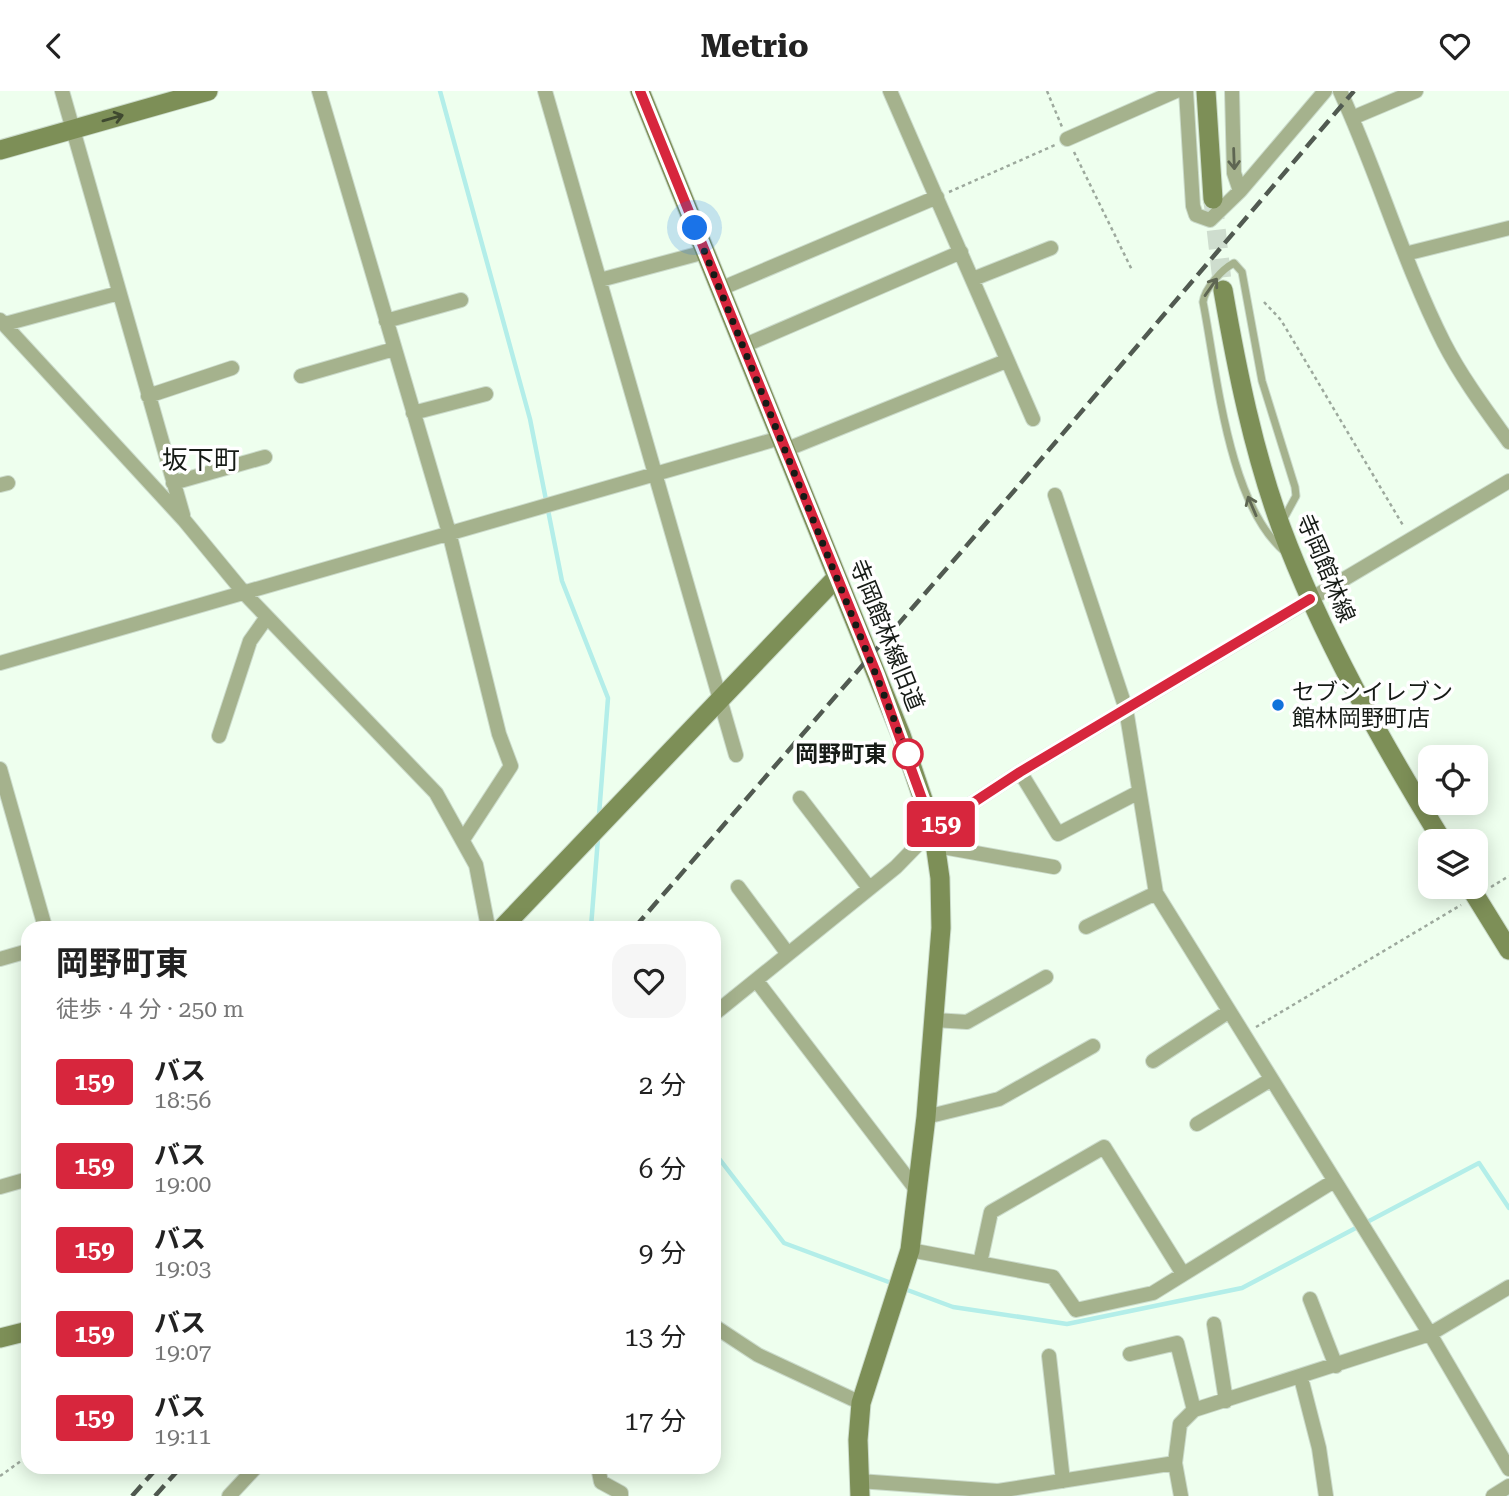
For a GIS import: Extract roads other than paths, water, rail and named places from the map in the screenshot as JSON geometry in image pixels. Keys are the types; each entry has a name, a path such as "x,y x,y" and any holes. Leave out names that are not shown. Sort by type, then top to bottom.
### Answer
{"street":[{"path":"62,91 184,520"},
{"path":"0,150 208,91"},
{"path":"319,91 450,535 499,734 511,766 464,838"},
{"path":"545,91 736,755"},
{"name":"寺岡館林線旧道","path":"640,91 901,735 935,837 941,928 918,1192 910,1250 860,1403 860,1488"},
{"path":"890,91 1033,419"},
{"path":"1067,139 1176,91"},
{"path":"1186,91 1196,215 1210,220 1240,191 1325,91"},
{"path":"1206,91 1213,199"},
{"path":"1232,91 1234,173 1240,191"},
{"path":"1340,91 1444,343 1467,383 1509,442"},
{"path":"1352,118 1416,91"},
{"path":"720,289 937,197"},
{"path":"1405,254 1509,228"},
{"path":"973,279 1051,249"},
{"path":"600,280 705,252"},
{"path":"743,345 961,252"},
{"name":"寺岡館林線","path":"1223,290 1247,410 1280,525 1293,559 1310,599 1370,717 1435,829"},
{"path":"119,293 3,322 184,520 245,594 436,793 464,838 476,865 487,921"},
{"path":"386,321 461,300"},
{"path":"301,376 394,349"},
{"path":"0,663 656,475 783,444 1006,361"},
{"path":"148,396 232,368"},
{"path":"413,412 486,394"},
{"path":"173,483 265,457"},
{"path":"721,1008 922,844 1020,772 1509,481"},
{"path":"1055,495 1126,709 1156,893 1430,1334 1509,1469"},
{"path":"509,921 837,577"},
{"path":"219,736 250,641 267,617"},
{"path":"0,769 43,921"},
{"path":"1020,772 1058,834 1139,792"},
{"path":"800,798 869,888"},
{"path":"935,837 1054,867"},
{"path":"738,887 788,954"},
{"path":"1086,927 1156,893"},
{"path":"1477,899 1509,950"},
{"path":"0,959 21,953"},
{"path":"934,1020 967,1022 1046,977"},
{"path":"756,980 918,1192"},
{"path":"1153,1061 1228,1012"},
{"path":"926,1117 999,1099 1094,1046"},
{"path":"1197,1124 1270,1080"},
{"path":"980,1263 991,1212 1104,1147 1184,1274"},
{"path":"0,1187 21,1181"},
{"path":"910,1250 1053,1277 1076,1310 1153,1293 1334,1181"},
{"path":"1181,1496 1175,1463 1180,1424 1194,1410 1301,1378 1430,1334 1509,1287"},
{"path":"1310,1299 1336,1366"},
{"path":"1214,1324 1226,1401"},
{"path":"721,1331 758,1356 860,1403"},
{"path":"0,1338 21,1333"},
{"path":"1130,1354 1177,1343 1194,1410"},
{"path":"1049,1356 1063,1481"},
{"path":"1301,1378 1319,1448 1326,1496"},
{"path":"860,1488 998,1491 1175,1463"},
{"path":"229,1496 249,1474"},
{"path":"599,1474 601,1482 621,1493 621,1496"},
{"path":"1493,1496 1509,1486"}],"lane":[{"path":"1280,525 1292,505 1295,487 1262,381 1242,272 1234,263 1228,266 1204,293 1203,302 1230,439 1251,508 1276,544 1293,559"}],"waterway":[{"path":"440,91 530,419 562,581 608,698 599,815"},
{"path":"591,921 598,838"},
{"path":"721,1161 784,1243 894,1284"},
{"path":"902,1288 953,1307 1067,1324 1242,1288 1479,1163 1509,1208"}],"tunnel":[{"path":"1213,201 1223,290"}],"railway":[{"path":"640,921 1014,491 1354,91"},
{"path":"132,1496 152,1474"},
{"path":"155,1496 175,1474"}],"place":[{"name":"セブンイレブン 館林岡野町店","path":"1278,705"},
{"name":"岡野町東","path":"908,754"}],"district":[{"name":"坂下町","path":"201,460"}]}
